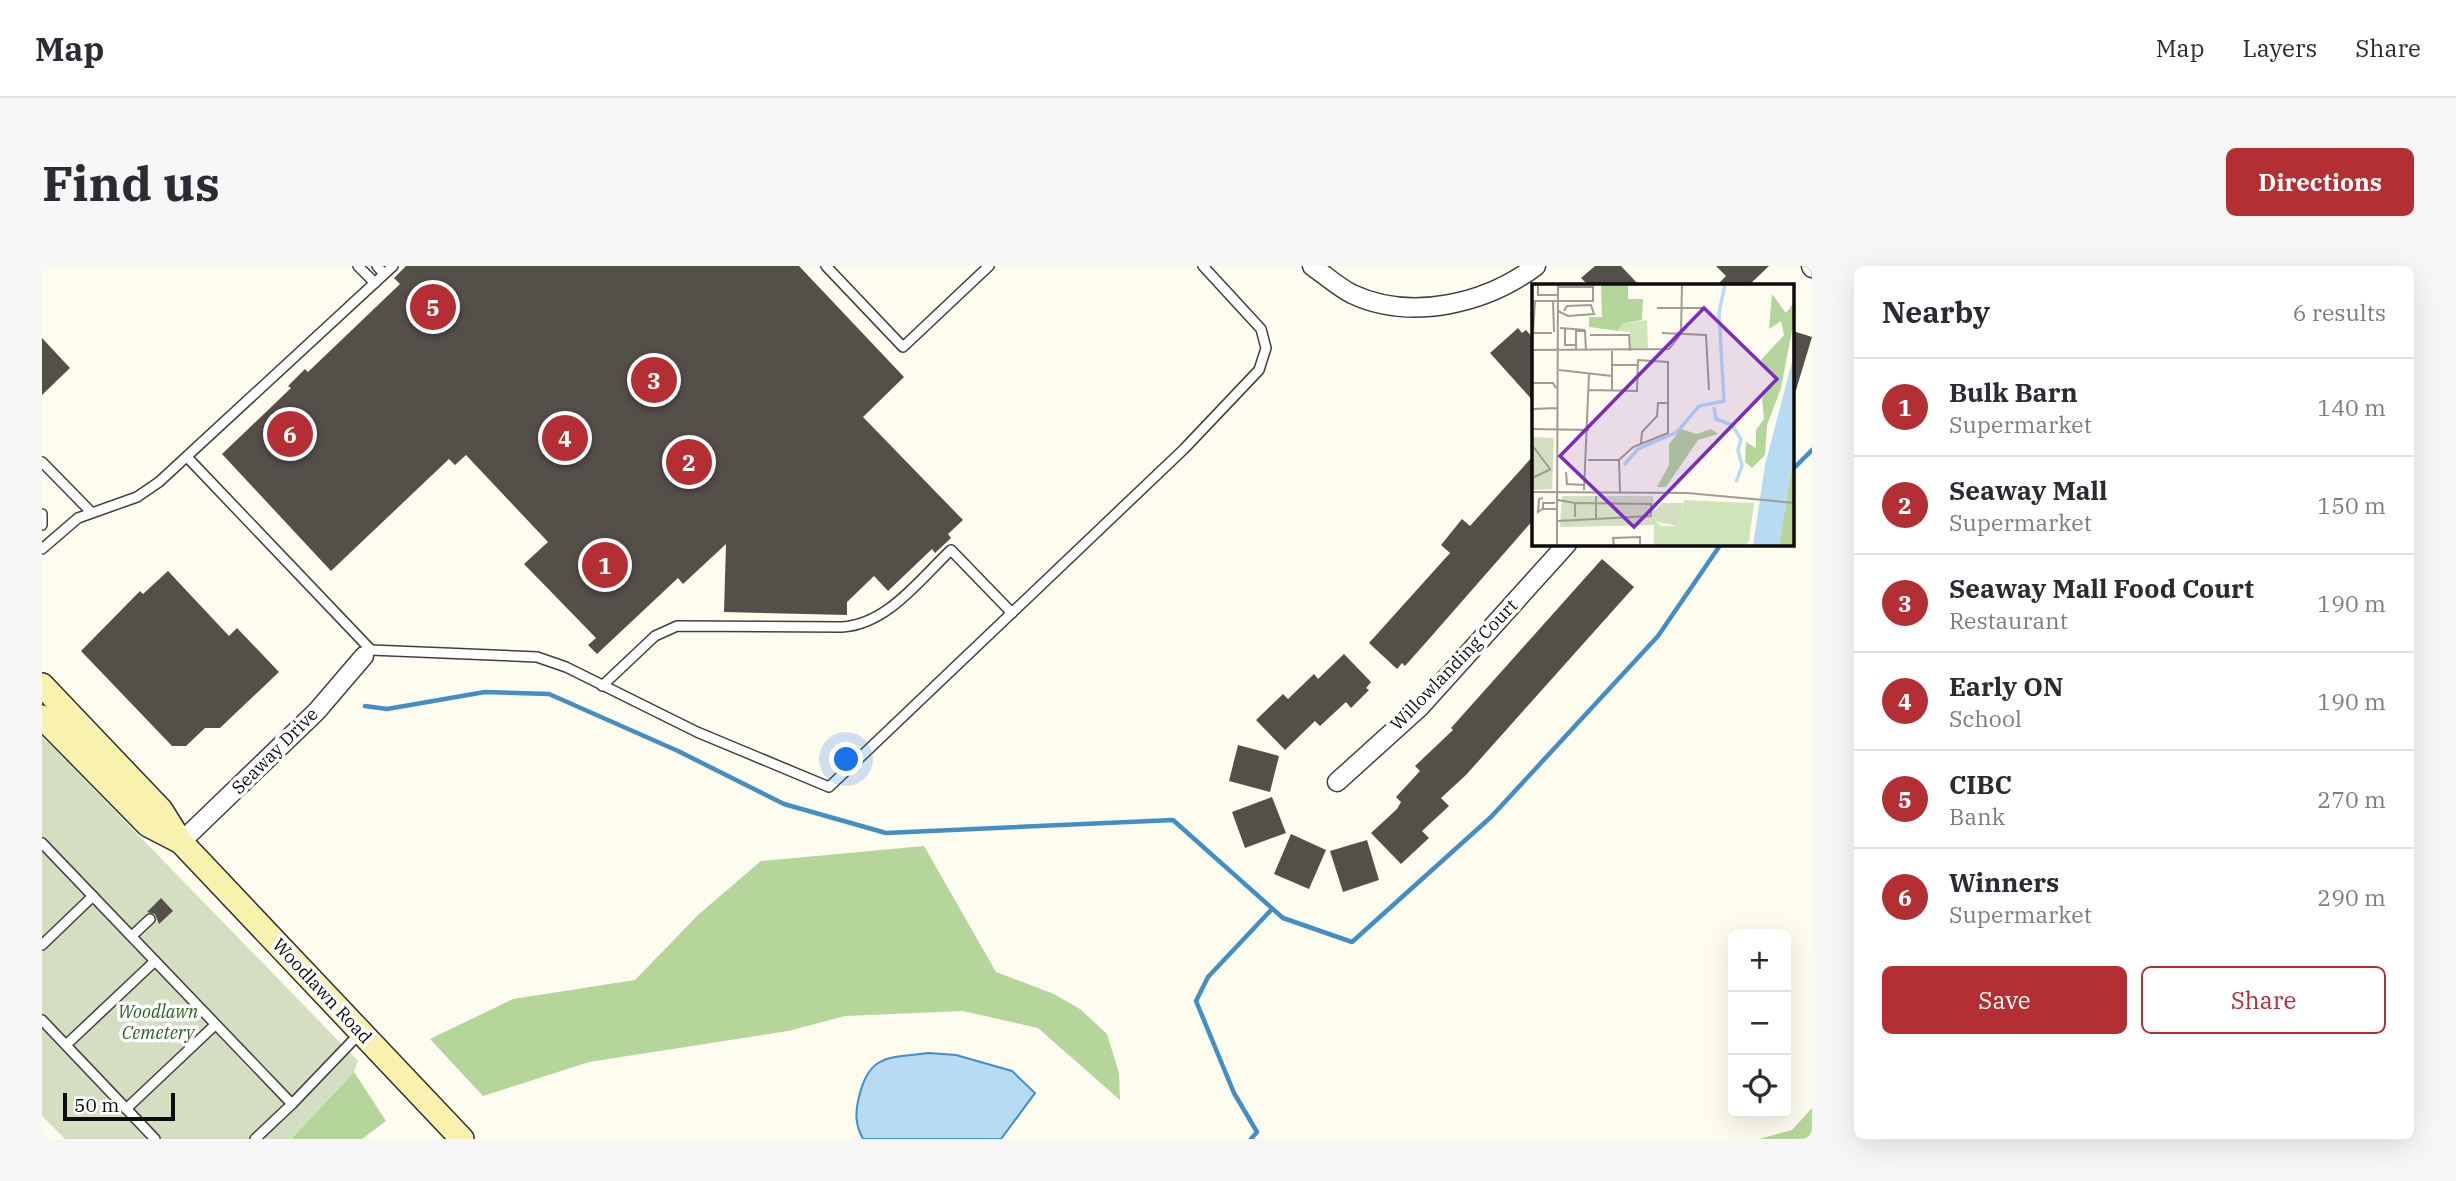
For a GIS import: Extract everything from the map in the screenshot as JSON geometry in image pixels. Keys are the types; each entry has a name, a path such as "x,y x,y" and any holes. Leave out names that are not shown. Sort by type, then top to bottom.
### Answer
{"main road":[{"name":"Woodlawn Road","path":"42,685 161,810 181,842 462,1139"},
{"name":"Woodlawn Road","path":"42,717 148,825 181,842"}],"street":[{"path":"1312,266 1351,294 1378,303 1420,306 1477,298 1501,290 1531,273"},
{"name":"Willowlanding Court","path":"1338,782 1420,707 1565,546"},
{"name":"Seaway Drive","path":"181,842 317,711 367,653"}],"lane":[{"path":"358,266 374,283"},
{"path":"377,266 384,274"},
{"path":"42,550 72,522 90,512 137,497 159,482 393,266"},
{"path":"826,266 903,347 989,266"},
{"path":"187,457 367,653 537,657 685,727 829,787 1184,449 1261,367 1266,348 1261,329 1203,266"},
{"path":"42,462 90,512"},
{"path":"42,514 42,525"},
{"path":"603,686 655,636 677,626 842,627 868,622 890,608 951,550 1012,613"},
{"path":"42,843 292,1104"},
{"path":"42,945 93,896"},
{"path":"133,935 150,919"},
{"path":"66,1045 155,961"},
{"path":"42,1020 155,1139"},
{"path":"127,1109 215,1025"},
{"path":"255,1139 361,1032"}],"green space":[{"name":"Woodlawn Cemetery","path":"42,736 358,1061 354,1072 291,1139 65,1139 42,1116"},
{"path":"924,846 996,972 1054,994 1080,1009 1107,1034 1119,1073 1120,1100 1038,1028 963,1011 845,1016 788,1031 589,1062 483,1096 430,1039 513,999 635,980 699,914 761,861"},
{"path":"354,1072 386,1121 362,1139 291,1139"},
{"path":"1812,1108 1812,1139 1759,1139 1792,1130"}],"water":[{"path":"929,1053 956,1055 1012,1071 1035,1093 1001,1139 863,1139 856,1118 859,1097 869,1072 883,1060"}],"building":[{"path":"406,266 799,266 904,377 863,417 963,520 948,534 951,538 935,553 932,549 888,591 874,576 847,602 847,615 724,612 726,544 683,584 678,578 597,654 588,645 596,638 524,564 548,542 466,455 455,465 449,459 331,571 222,454 291,388 288,386 305,369 308,372 400,284 394,278"},
{"path":"1595,266 1621,266 1638,284 1587,284 1581,278"},
{"path":"1716,266 1769,266 1750,284 1718,284 1726,276"},
{"path":"1518,328 1522,333 1526,330 1532,337 1532,400 1490,353"},
{"path":"1794,331 1812,337 1794,390"},
{"path":"42,338 70,368 42,395"},
{"path":"1532,457 1532,521 1405,666 1402,663 1397,669 1369,643 1450,553 1441,545 1462,519 1470,526"},
{"path":"1602,559 1634,587 1466,775 1441,798 1449,806 1422,831 1429,838 1401,864 1371,833 1397,809 1401,802 1396,797 1420,771 1415,766 1453,730 1451,728"},
{"path":"168,571 229,636 237,628 279,672 220,728 205,728 186,746 172,746 81,651 140,591 143,594"},
{"path":"1344,654 1371,682 1366,688 1369,690 1351,708 1346,702 1320,726 1315,721 1285,750 1256,720 1283,694 1288,699 1314,674 1318,679"},
{"path":"1238,745 1279,756 1270,792 1229,781"},
{"path":"1272,797 1286,833 1245,848 1232,812"},
{"path":"1291,834 1326,850 1309,889 1274,874"},
{"path":"1367,840 1379,880 1343,892 1330,851"},
{"path":"161,898 173,911 159,924 155,914 147,912"}],"waterway":[{"path":"1794,468 1812,450"},
{"path":"365,706 387,709 485,692 549,694 678,751 784,804 886,833 1173,820 1283,918 1352,942 1491,817 1658,636 1720,546"},
{"path":"1251,1139 1257,1132 1234,1093 1196,1001 1208,977 1272,909"}],"place":[{"name":"CIBC","path":"433,307"},
{"name":"Seaway Mall Food Court","path":"654,380"},
{"name":"Winners","path":"290,434"},
{"name":"Early ON","path":"565,438"},
{"name":"Seaway Mall","path":"689,462"},
{"name":"Bulk Barn","path":"605,565"}]}
